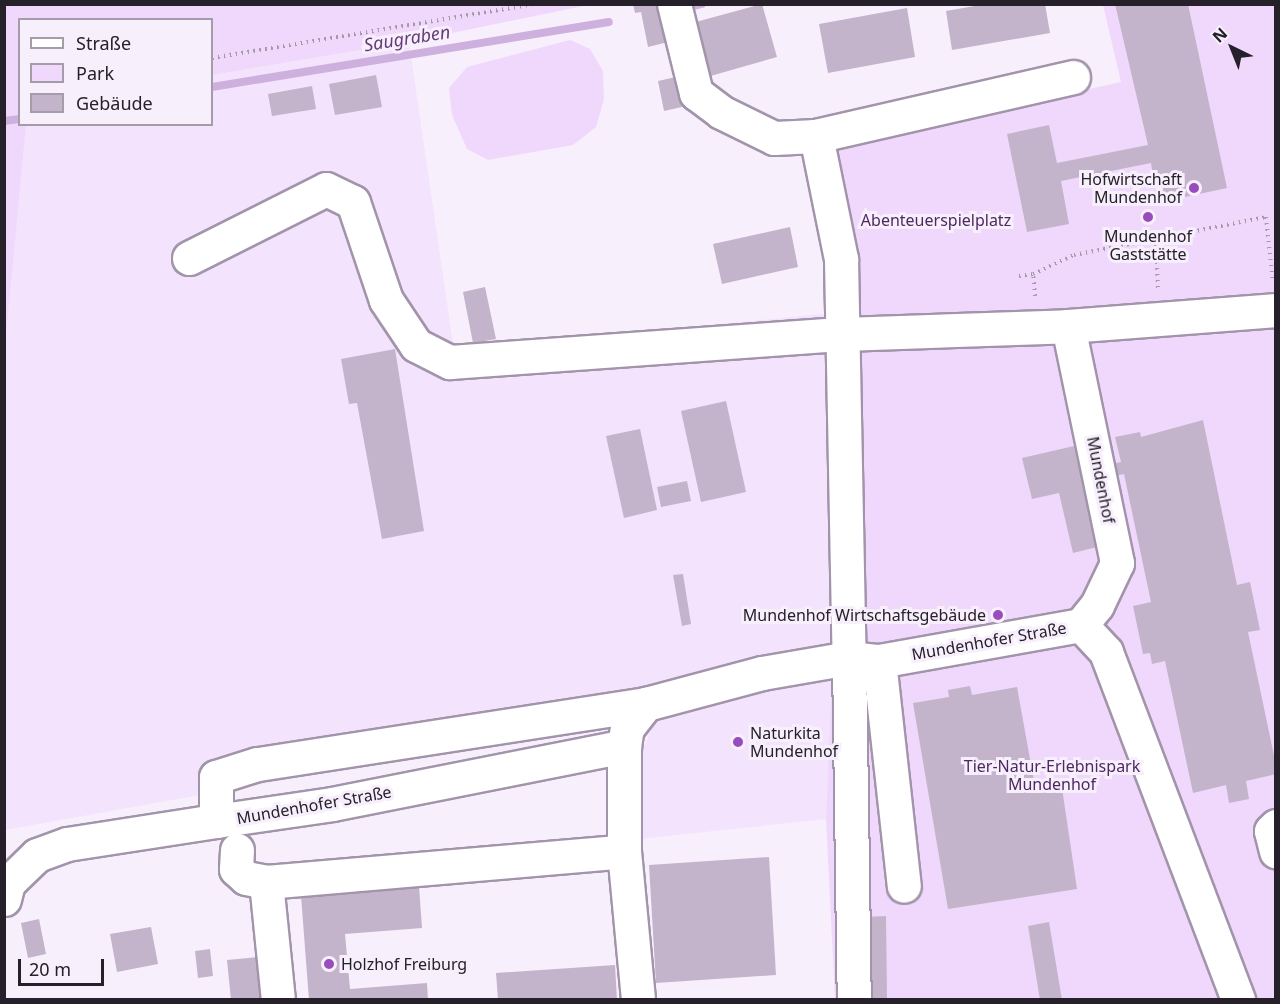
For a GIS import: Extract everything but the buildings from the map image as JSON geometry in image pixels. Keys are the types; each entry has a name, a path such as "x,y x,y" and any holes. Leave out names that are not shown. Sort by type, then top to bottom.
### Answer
{"street":[{"path":"674,4 696,93 721,112 774,138 816,136 1073,77"},
{"path":"816,136 841,259 843,334 864,659 854,999"},
{"path":"189,258 326,189 352,202 386,300 416,345 450,362 843,334 1068,326 1158,318 1275,300"},
{"name":"Mundenhof","path":"1068,326 1117,563 1097,605 1081,625"},
{"name":"Mundenhofer Straße","path":"624,746 332,804 216,821 216,777 257,764 646,704 762,673 1081,625 1106,652 1238,999"},
{"path":"864,659 904,886"},
{"path":"638,999 624,852 624,746 627,728 646,704"},
{"path":"4,899 8,883 37,855 67,844 216,821"},
{"path":"1275,826 1271,831 1275,851"},
{"path":"237,850 236,869 246,878 266,882 624,852"},
{"path":"266,882 278,999"}],"path":[{"path":"213,58 536,4"},
{"path":"1019,276 1033,274 1074,255 1266,217 1275,300"},
{"path":"1156,238 1158,318"},
{"path":"1033,274 1036,327"}],"shaded area":[{"path":"409,42 454,351 831,313 832,673 826,819 639,839 639,760 653,725 631,718 5,830 4,345 26,126 213,126 213,75"}],"green space":[{"path":"5,4 588,4 409,42 213,75 213,18 18,18 18,126 26,126 5,345"},
{"name":"Tier-Natur-Erlebnispark Mundenhof","path":"1103,5 1275,5 1275,999 835,999 826,819 832,673 834,146 1121,82"},
{"path":"570,40 590,49 603,71 604,99 596,127 573,145 488,160 467,149 452,115 449,88 467,67"}],"waterway":[{"name":"Saugraben","path":"693,6 702,4"},
{"name":"Saugraben","path":"213,87 609,22"},
{"name":"Saugraben","path":"4,121 18,119"}],"place":[{"name":"Hofwirtschaft Mundenhof","path":"1194,188"},
{"name":"Mundenhof Gaststätte","path":"1148,217"},
{"name":"Mundenhof Wirtschaftsgebäude","path":"998,615"},
{"name":"Naturkita Mundenhof","path":"738,742"},
{"name":"Holzhof Freiburg","path":"329,964"}],"park label":[{"name":"Abenteuerspielplatz","path":"936,220"}]}
